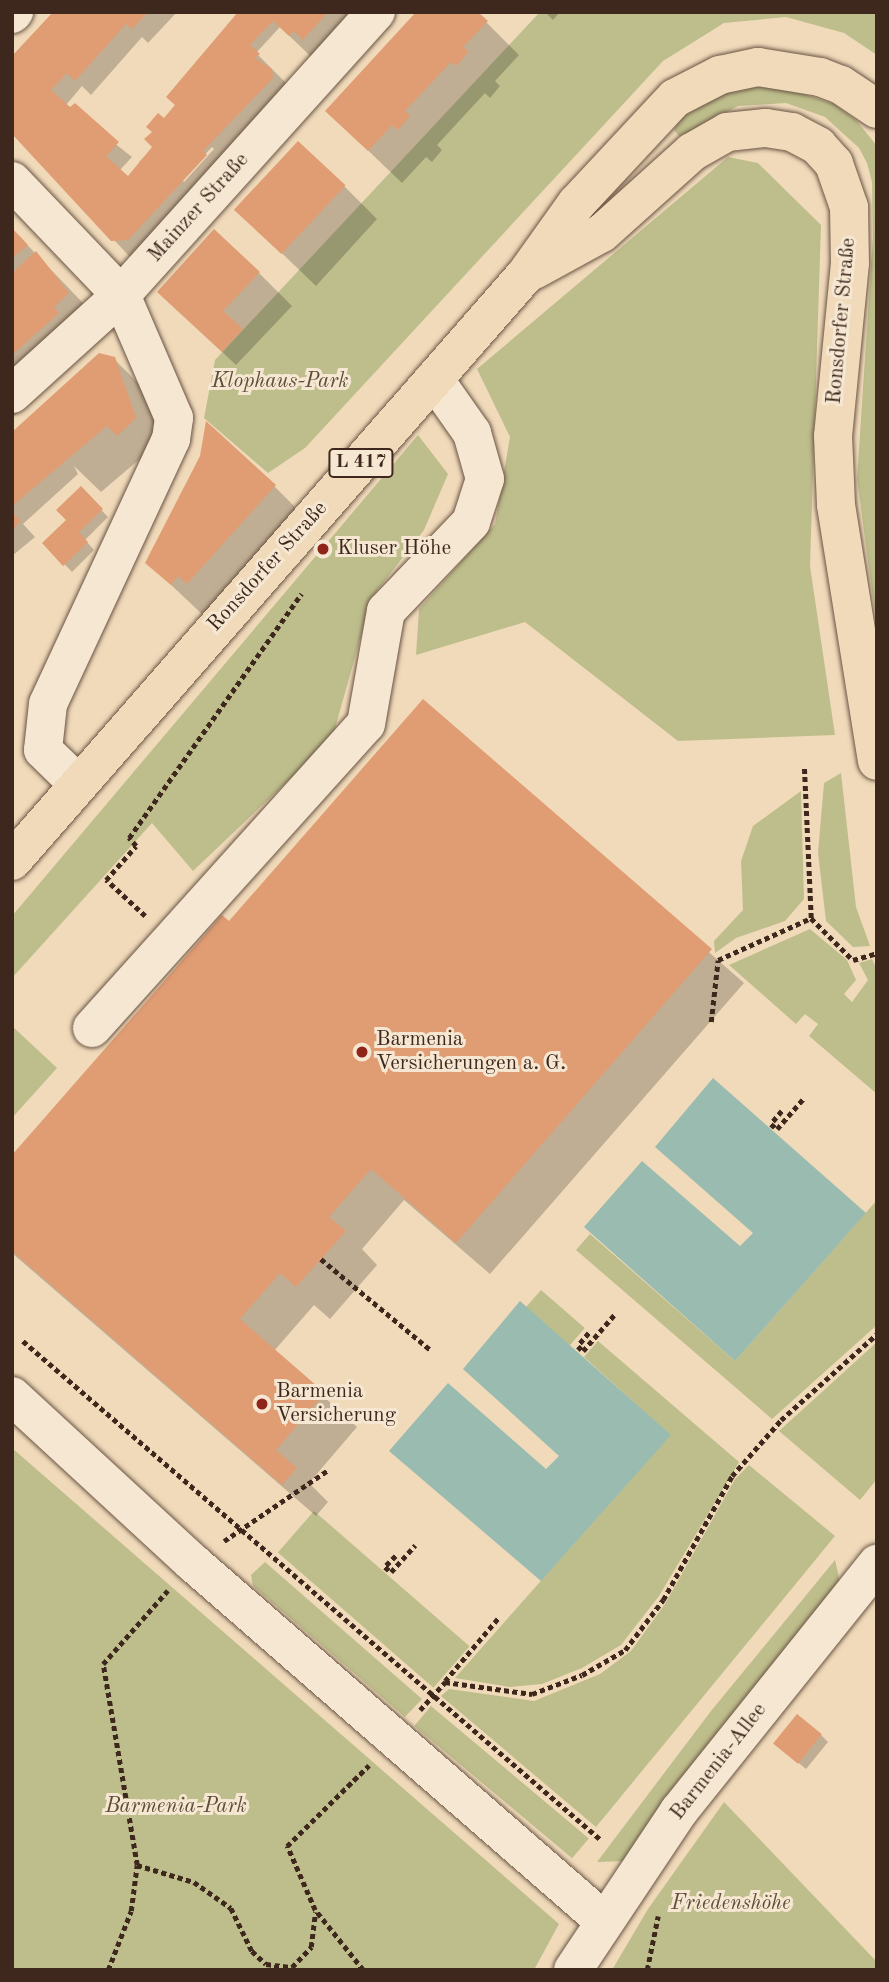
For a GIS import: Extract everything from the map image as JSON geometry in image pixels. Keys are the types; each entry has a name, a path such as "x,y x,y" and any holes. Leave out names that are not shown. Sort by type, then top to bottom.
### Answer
{"main road":[{"name":"Ronsdorfer Straße","path":"12,862 526,274 576,204 656,115 698,83 758,67 795,70 841,85 877,109"},
{"name":"Ronsdorfer Straße","path":"526,274 603,233 692,152 727,132 766,128 792,132 818,146 834,164 849,207 850,262 833,436 836,505 877,761"}],"street":[{"name":"Mainzer Straße","path":"12,394 121,295 376,12"},
{"path":"12,181 121,295 174,418 171,439 48,704 43,750 78,784"},
{"path":"92,1028 366,724 386,611 471,522 485,479 472,432 434,379"},
{"path":"12,1396 192,1562 603,1920"},
{"name":"Barmenia-Allee","path":"573,1970 603,1920 679,1811 877,1564"}],"path":[{"path":"171,941 106,880 136,846 129,838 308,584"},
{"path":"804,765 811,918 853,960 877,953"},
{"path":"710,1022 718,960 811,918"},
{"path":"782,1111 771,1124 777,1129 803,1099"},
{"path":"321,1259 432,1351"},
{"path":"589,1333 578,1346 583,1351 614,1315"},
{"path":"445,1682 532,1694 582,1675 625,1650 663,1600 732,1476 781,1420 877,1334"},
{"path":"23,1341 432,1698 600,1840"},
{"path":"108,1970 131,1912 137,1865 103,1664 192,1562 328,1470"},
{"path":"396,1556 386,1567 391,1572 415,1545"},
{"path":"363,1970 315,1910 287,1846 395,1738 499,1617"},
{"path":"137,1865 194,1882 230,1908 252,1951 266,1964 292,1967 311,1947 315,1910"}],"green space":[{"name":"Klophaus-Park","path":"540,12 877,12 877,55 844,33 786,17 724,23 663,61 305,448 268,473 204,418 215,360"},
{"path":"780,86 834,104 856,120 877,146 877,628 857,479 873,237 872,182 867,163 859,148 825,117 786,103 738,106 689,133 679,136 674,130 679,120 715,96 748,87"},
{"path":"728,157 758,163 821,225 810,566 835,735 678,741 525,622 416,655 419,609 495,524 510,437 477,369"},
{"path":"418,435 448,474 424,530 372,597 332,739 193,871 152,823 12,978 12,916"},
{"path":"841,773 856,907 870,946 853,947 826,921 818,853 824,783"},
{"path":"801,791 804,899 785,921 736,938 715,953 714,941 743,910 741,861 753,826"},
{"path":"810,929 847,960 856,980 844,994 852,1002 868,980 859,963 872,959 877,970 877,1094 809,1036 818,1024 805,1014 796,1024 729,965"},
{"path":"12,1026 57,1068 12,1118"},
{"path":"877,1200 877,1325 772,1419 576,1250 590,1234 735,1361"},
{"path":"541,1290 585,1328 570,1345 526,1307"},
{"path":"598,1341 739,1462 659,1596 621,1645 582,1668 542,1684 510,1687 455,1678 670,1435 584,1357"},
{"path":"877,1342 877,1479 860,1500 779,1431"},
{"name":"Barmenia-Park","path":"12,1448 559,1924 534,1970 12,1970"},
{"path":"749,1465 835,1536 596,1827 441,1696 449,1689 534,1701 600,1674 631,1651 665,1604 735,1479"},
{"path":"314,1511 469,1646 433,1688 278,1553"},
{"path":"835,1560 841,1586 625,1861 597,1862 711,1711"},
{"path":"265,1562 422,1699 405,1717 253,1586 251,1575"},
{"path":"431,1706 589,1838 572,1858 414,1726"},
{"name":"Friedenshöhe","path":"724,1802 877,1962 877,1970 612,1970 648,1909"}],"water":[{"path":"713,1078 866,1213 735,1361 584,1227 642,1161 740,1246 753,1233 655,1147"},
{"path":"520,1301 671,1435 541,1581 389,1451 448,1383 546,1469 559,1456 463,1369"}],"building":[{"path":"53,12 148,12 132,29 126,24 75,81 67,73 51,90 70,107 75,103 119,142 106,156 128,176 152,147 144,139 152,132 146,127 158,113 164,118 175,105 166,97 238,12 328,12 303,40 294,31 289,36 273,21 250,45 260,54 255,58 272,69 273,78 203,151 207,155 128,240 111,241 12,134 12,56"},
{"path":"416,12 478,12 488,21 463,47 469,52 456,66 451,62 405,111 410,116 398,130 392,125 368,151 325,111"},
{"path":"298,141 346,185 281,254 234,210"},
{"path":"12,228 28,245 12,258"},
{"path":"214,229 260,272 223,311 243,329 222,352 157,292"},
{"path":"36,251 69,293 54,307 59,313 12,355 12,273"},
{"path":"99,353 115,357 136,418 117,436 107,426 12,506 12,432"},
{"path":"206,421 276,485 187,584 178,576 171,585 145,563 200,456"},
{"path":"81,486 103,509 79,532 88,542 63,566 42,543 66,520 56,510"},
{"path":"12,512 21,521 12,530"},
{"name":"Barmenia Versicherungen a. G.","path":"423,699 712,949 456,1243 371,1169 329,1217 346,1231 296,1287 280,1273 240,1319 325,1393 276,1450 297,1468 282,1485 12,1251 12,1155 222,915 229,921"},
{"path":"797,1714 822,1734 798,1764 773,1744"}],"place":[{"name":"Kluser Höhe","path":"323,549"},
{"name":"Barmenia Versicherungen a. G.","path":"362,1052"},
{"name":"Barmenia Versicherung","path":"262,1404"}]}
